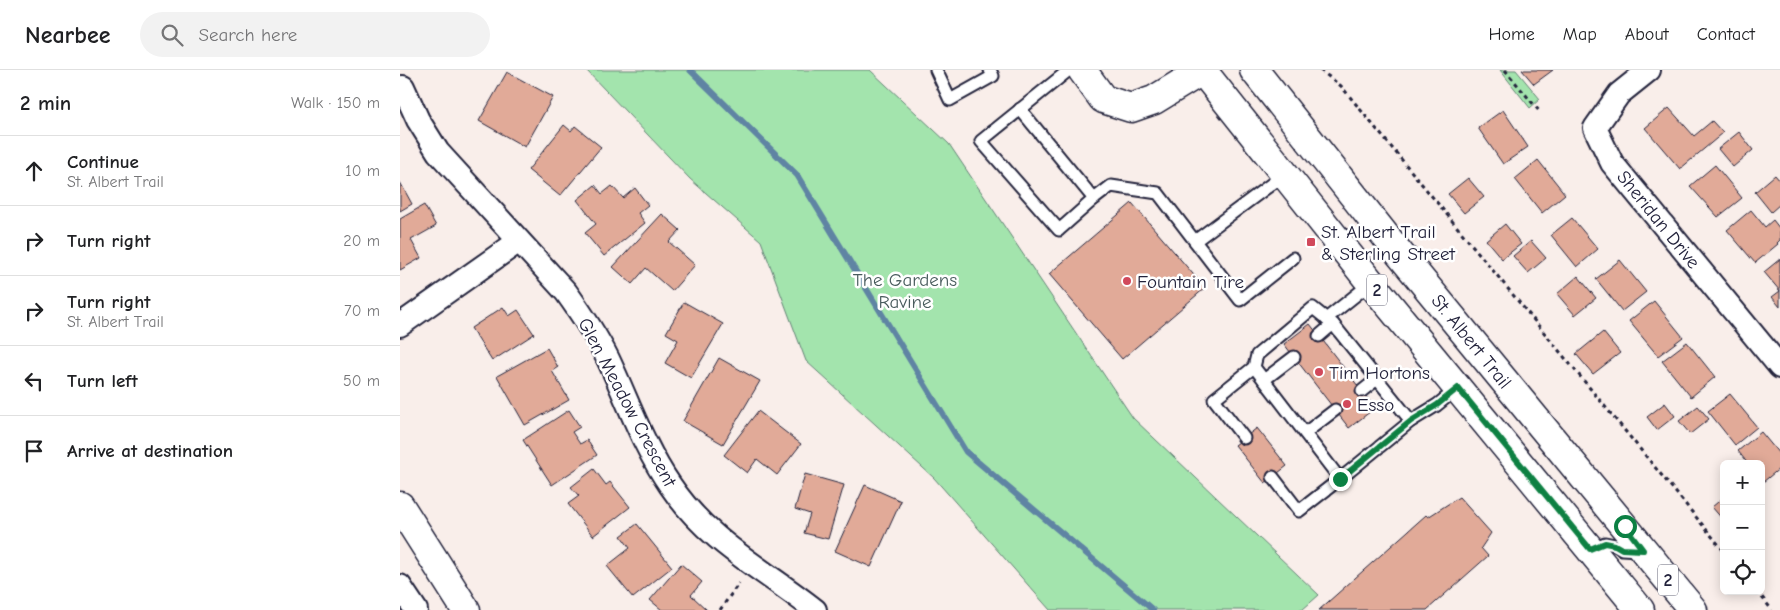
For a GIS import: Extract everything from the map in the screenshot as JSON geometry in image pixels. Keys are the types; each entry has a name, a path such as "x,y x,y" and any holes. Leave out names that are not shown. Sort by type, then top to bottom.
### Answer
{"main road":[{"path":"1082,70 1103,99 1131,108 1154,100 1202,70"},
{"name":"2","path":"1202,70 1371,283 1640,610"},
{"name":"St. Albert Trail","path":"1254,70 1399,254 1693,610"},
{"path":"400,506 466,610"}],"street":[{"name":"Sheridan Drive","path":"1649,70 1619,94 1595,128 1612,162 1780,368"},
{"name":"Glen Meadow Crescent","path":"404,87 418,120 438,152 566,292 594,333 608,359 651,454 682,502 719,541 815,610"},
{"path":"400,325 519,241"},
{"path":"400,586 416,610"}],"lane":[{"path":"936,70 950,100 993,76 990,70"},
{"path":"1069,70 981,141 1059,230 1111,186 1158,193 1240,300 1293,258"},
{"path":"1020,109 1094,199"},
{"path":"1195,241 1285,174"},
{"path":"1319,336 1330,321 1371,283"},
{"path":"1244,438 1214,399 1254,368 1257,355 1313,308 1330,321 1411,421"},
{"path":"1264,380 1294,357"},
{"path":"1254,368 1340,479"},
{"path":"1362,391 1377,379"},
{"path":"1273,477 1299,510 1411,421 1437,405 1458,388"},
{"path":"1305,433 1335,410"},
{"path":"1590,549 1605,543 1622,549 1643,550"}],"path":[{"path":"1320,70 1341,86 1723,550"},
{"path":"1505,70 1540,112"},
{"path":"720,610 740,583"},
{"path":"1760,595 1772,610"}],"green space":[{"name":"The Gardens Ravine","path":"586,70 870,70 949,144 1133,418 1319,595 1302,610 1050,610 934,478 806,361 761,241 690,179"},
{"path":"1500,70 1516,70 1540,99 1530,108"}],"building":[{"path":"1522,70 1553,70 1534,84"},
{"path":"507,72 553,97 525,147 479,121"},
{"path":"1669,108 1694,136 1712,121 1723,133 1680,169 1645,128"},
{"path":"1503,110 1528,147 1503,164 1478,128"},
{"path":"564,125 571,131 575,126 601,147 560,196 528,170"},
{"path":"1739,132 1753,150 1733,167 1718,149"},
{"path":"1538,160 1565,194 1542,213 1515,179"},
{"path":"1715,165 1742,198 1718,217 1690,186"},
{"path":"1775,175 1780,181 1780,204 1771,212 1755,192"},
{"path":"1468,178 1484,197 1464,213 1448,194"},
{"path":"400,182 412,204 400,211"},
{"path":"595,185 602,194 612,186 623,198 635,188 648,205 638,213 645,223 604,256 585,233 596,224 577,200"},
{"name":"Fountain Tire","path":"1132,203 1205,288 1122,359 1049,274"},
{"path":"424,205 436,226 411,240 421,258 400,270 400,219"},
{"path":"1751,210 1765,227 1773,220 1780,229 1778,244 1755,263 1727,230"},
{"path":"662,214 680,230 669,242 695,265 672,291 646,268 632,284 613,267"},
{"path":"1572,218 1598,249 1577,267 1551,235"},
{"path":"1505,224 1521,244 1502,259 1486,240"},
{"path":"1531,241 1546,258 1528,273 1513,256"},
{"path":"1780,259 1780,291 1764,272"},
{"path":"1620,260 1646,292 1622,311 1596,279"},
{"path":"1578,276 1596,298 1575,315 1557,294"},
{"path":"1780,291 1780,307 1772,297"},
{"path":"1654,301 1683,337 1658,356 1629,321"},
{"path":"684,302 723,324 691,378 665,363 678,340 666,333"},
{"path":"503,307 509,316 518,310 534,334 492,361 471,328"},
{"path":"1310,324 1375,408 1349,428 1284,344"},
{"path":"1603,332 1620,353 1593,374 1576,354"},
{"path":"1687,342 1715,377 1691,397 1662,361"},
{"path":"547,348 558,367 552,371 569,400 525,425 497,376"},
{"path":"719,358 760,381 723,444 683,421"},
{"path":"1730,394 1757,427 1735,445 1708,411"},
{"path":"1665,403 1675,416 1657,430 1647,417"},
{"path":"1698,406 1709,419 1690,434 1679,421"},
{"path":"569,410 580,427 572,432 580,444 587,440 597,455 552,485 523,440"},
{"path":"758,411 801,444 777,475 757,459 747,473 724,455"},
{"path":"1257,428 1287,466 1265,483 1235,445"},
{"path":"1761,432 1780,455 1780,468 1765,480 1765,460 1745,460 1738,451"},
{"path":"594,469 606,485 610,482 630,507 593,536 568,504 579,496 571,487"},
{"path":"805,474 844,485 828,539 804,533 810,514 795,509"},
{"path":"865,485 901,501 871,567 835,551"},
{"path":"1459,497 1491,533 1481,548 1488,556 1427,610 1319,610 1426,515 1428,517"},
{"path":"1720,500 1720,516 1712,507"},
{"path":"637,524 672,567 633,598 607,566 630,548 621,536"},
{"path":"681,564 702,582 691,595 707,610 662,610 650,600"}],"waterway":[{"path":"690,70 797,175 966,452 1153,610"}],"place":[{"name":"St. Albert Trail & Sterling Street","path":"1311,242"},
{"name":"Fountain Tire","path":"1127,281"},
{"name":"Tim Hortons","path":"1319,372"},
{"name":"Esso","path":"1347,404"}],"route":[{"path":"1340,479 1411,421 1437,405 1458,388 1590,549 1605,543 1622,549 1643,550 1625,526"}]}
